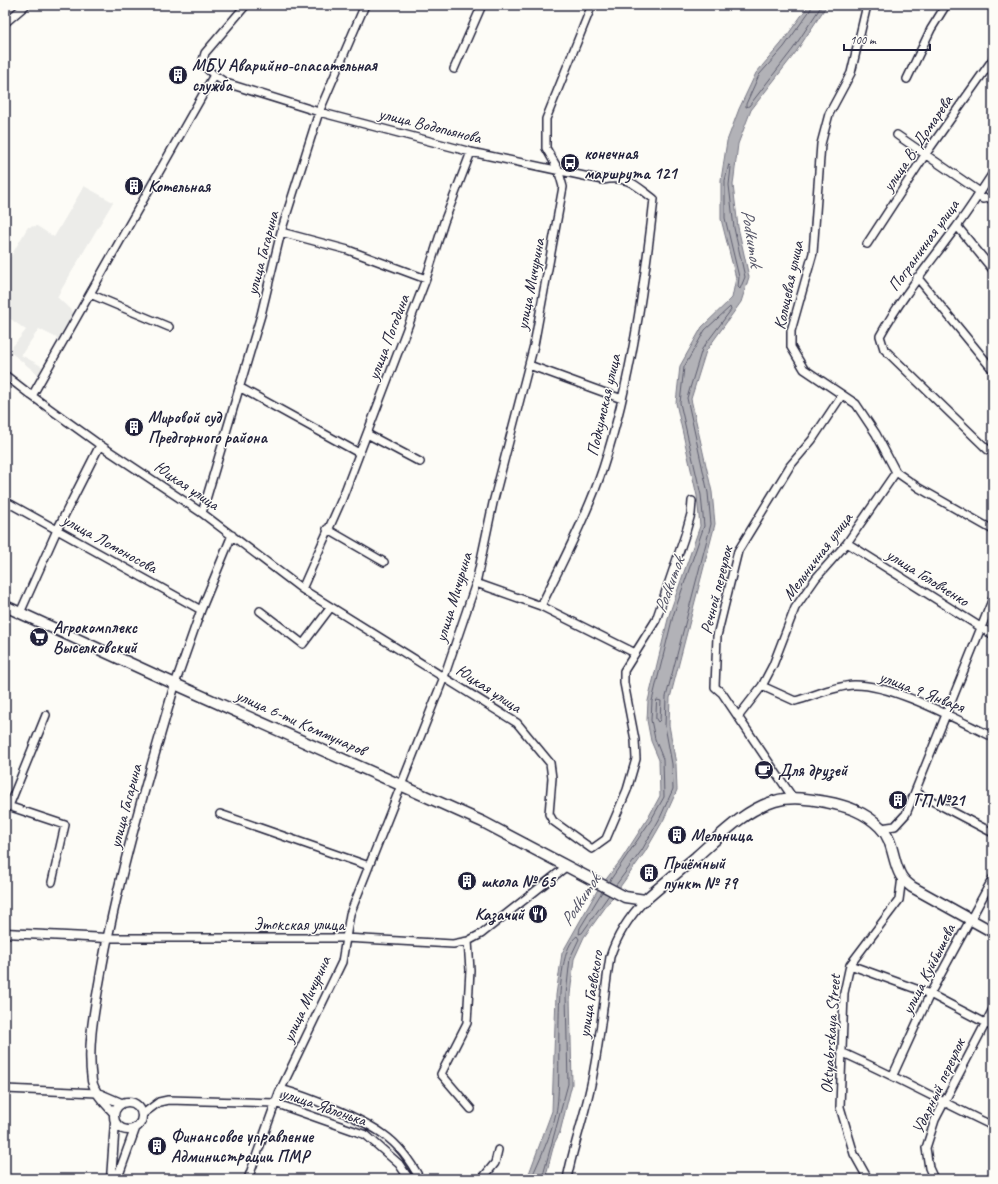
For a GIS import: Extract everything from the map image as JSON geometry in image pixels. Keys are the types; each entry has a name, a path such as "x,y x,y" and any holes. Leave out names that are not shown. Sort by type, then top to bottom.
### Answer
{"main road":[{"name":"улица 6-ти Коммунаров","path":"5,606 483,822 625,897 645,900"},
{"name":"улица Гаевского","path":"645,900 741,819 761,806 775,801 793,798 812,799 850,807 867,815 882,828 889,840 895,862 902,877 912,887 993,932"}],"street":[{"name":"улица Водопьянова","path":"246,5 204,53 202,64 226,83 319,112 471,152 603,180 617,177 628,180 654,199"},
{"name":"улица Гагарина","path":"202,513 261,315 282,232 319,112 365,5"},
{"path":"454,69 482,5"},
{"name":"улица Мичурина","path":"248,1179 281,1089 342,962 350,914 444,677 476,583 493,503 529,365 563,188 558,170 546,148 546,119 592,5"},
{"name":"Кольцевая улица","path":"867,5 851,73 829,114 821,144 813,253 791,331 791,347 804,369 856,404 876,434 896,472 919,488 993,530"},
{"path":"907,80 931,29 946,5"},
{"path":"5,23 23,6"},
{"name":"улица В. Домарева","path":"867,244 925,155 993,59"},
{"path":"32,396 214,75"},
{"path":"897,135 924,152 925,155 979,194 983,199 993,197"},
{"name":"улица Погодина","path":"302,589 327,529 342,499 426,279 444,222 471,152"},
{"name":"Пограничная улица","path":"993,173 957,226 917,277 893,311 880,336 884,349 889,354 988,450 993,448"},
{"name":"Подкумская улица","path":"541,606 603,468 622,399 646,268 654,199"},
{"path":"957,226 993,270"},
{"path":"282,232 348,250 426,279"},
{"path":"917,277 993,370"},
{"path":"90,294 169,327"},
{"path":"529,365 622,399"},
{"name":"Юцкая улица","path":"5,375 100,445 202,513 302,589 517,723 550,764 552,778 549,814 553,821 592,849 606,838 627,790 636,759 635,740 624,683 624,671 635,653"},
{"path":"239,387 359,453"},
{"name":"Речной переулок","path":"793,798 722,693 715,687 718,636 738,551 790,466 812,440 842,395"},
{"path":"367,434 420,462"},
{"path":"20,613 57,530 100,445"},
{"name":"Мельничная улица","path":"762,686 773,664 795,608 816,578 847,543 896,472"},
{"name":"улица Ломоносова","path":"5,501 201,610"},
{"path":"476,583 541,606 635,653 656,620 685,535 691,514 692,501"},
{"path":"327,529 384,562"},
{"name":"улица Гагарина","path":"114,1113 97,1093 93,1082 90,1058 91,1031 107,938 137,815 175,684 201,610 232,535"},
{"name":"улица Головченко","path":"847,543 993,635"},
{"path":"882,828 895,826 906,814 993,598"},
{"path":"260,611 304,644 331,607"},
{"name":"улица 9 Января","path":"762,686 795,701 836,688 854,685 876,687 945,714 993,738"},
{"path":"738,717 762,686"},
{"path":"46,715 7,806 65,825 52,882"},
{"path":"914,792 993,833"},
{"path":"220,814 369,866"},
{"name":"Этокская улица","path":"5,933 107,938 346,938 453,944 468,941 481,934 567,866"},
{"name":"Oktyabrskaya Street","path":"868,1179 854,1154 840,1107 844,993 850,964 899,900 902,877"},
{"name":"улица Куйбышева","path":"893,1075 930,994 993,878"},
{"name":"улица Гаевского","path":"567,1179 574,1145 587,1105 594,1069 610,957 615,941 624,925 645,900"},
{"path":"468,941 470,970 467,1023 441,1074 472,1109"},
{"path":"850,964 930,994 993,1027"},
{"name":"Ударный переулок","path":"934,1179 926,1148 944,1102 993,1009"},
{"path":"842,1052 893,1075 993,1126"},
{"path":"5,1089 97,1093 121,1103 135,1103 140,1107 143,1114 140,1125 135,1129 117,1179"},
{"name":"улица Яблонька","path":"281,1089 354,1118 383,1134 410,1162 420,1179"},
{"name":"улица Яблонька","path":"143,1114 159,1102 168,1100 275,1103 366,1135 399,1164 409,1179"},
{"path":"111,1179 115,1122 114,1113 121,1103"},
{"path":"115,1122 123,1130 135,1129"},
{"path":"482,1179 495,1163 498,1150"}],"shaded area":[{"path":"84,186 113,202 57,297 74,313 59,339 39,329 21,355 45,368 40,376 9,351 26,330 5,315 5,266 28,227 37,226 54,237"}],"water":[{"path":"809,5 827,5 796,52 751,110 738,144 733,185 738,227 749,277 741,302 706,351 691,399 712,492 715,524 670,698 669,725 676,764 677,790 664,819 645,852 584,937 574,959 570,995 572,1084 560,1132 554,1144 545,1179 527,1179 552,1111 556,995 562,953 597,891 621,860 648,818 660,796 659,760 651,741 647,720 648,701 669,615 700,526 697,496 676,403 680,366 702,327 732,298 736,278 721,219 721,180 727,141 739,109 756,73 781,44"}],"place":[{"name":"МБУ Аварийно-спасательная служба","path":"178,75"},
{"name":"конечная маршрута 121","path":"570,163"},
{"name":"Котельная","path":"134,186"},
{"name":"Мировой суд Предгорного района","path":"134,427"},
{"name":"Агрокомплекс Выселковский","path":"39,637"},
{"name":"Для друзей","path":"764,770"},
{"name":"ТП №21","path":"898,800"},
{"name":"Мельница","path":"677,835"},
{"name":"Приёмный пункт № 79","path":"649,873"},
{"name":"школа № 65","path":"467,881"},
{"name":"Казачий","path":"538,914"},
{"name":"Финансовое управление Администрации ПМР","path":"157,1146"}],"water label":[{"name":"Podkumok","path":"752,238"},
{"name":"Podkumok","path":"669,585"},
{"name":"Podkumok","path":"580,900"}]}
